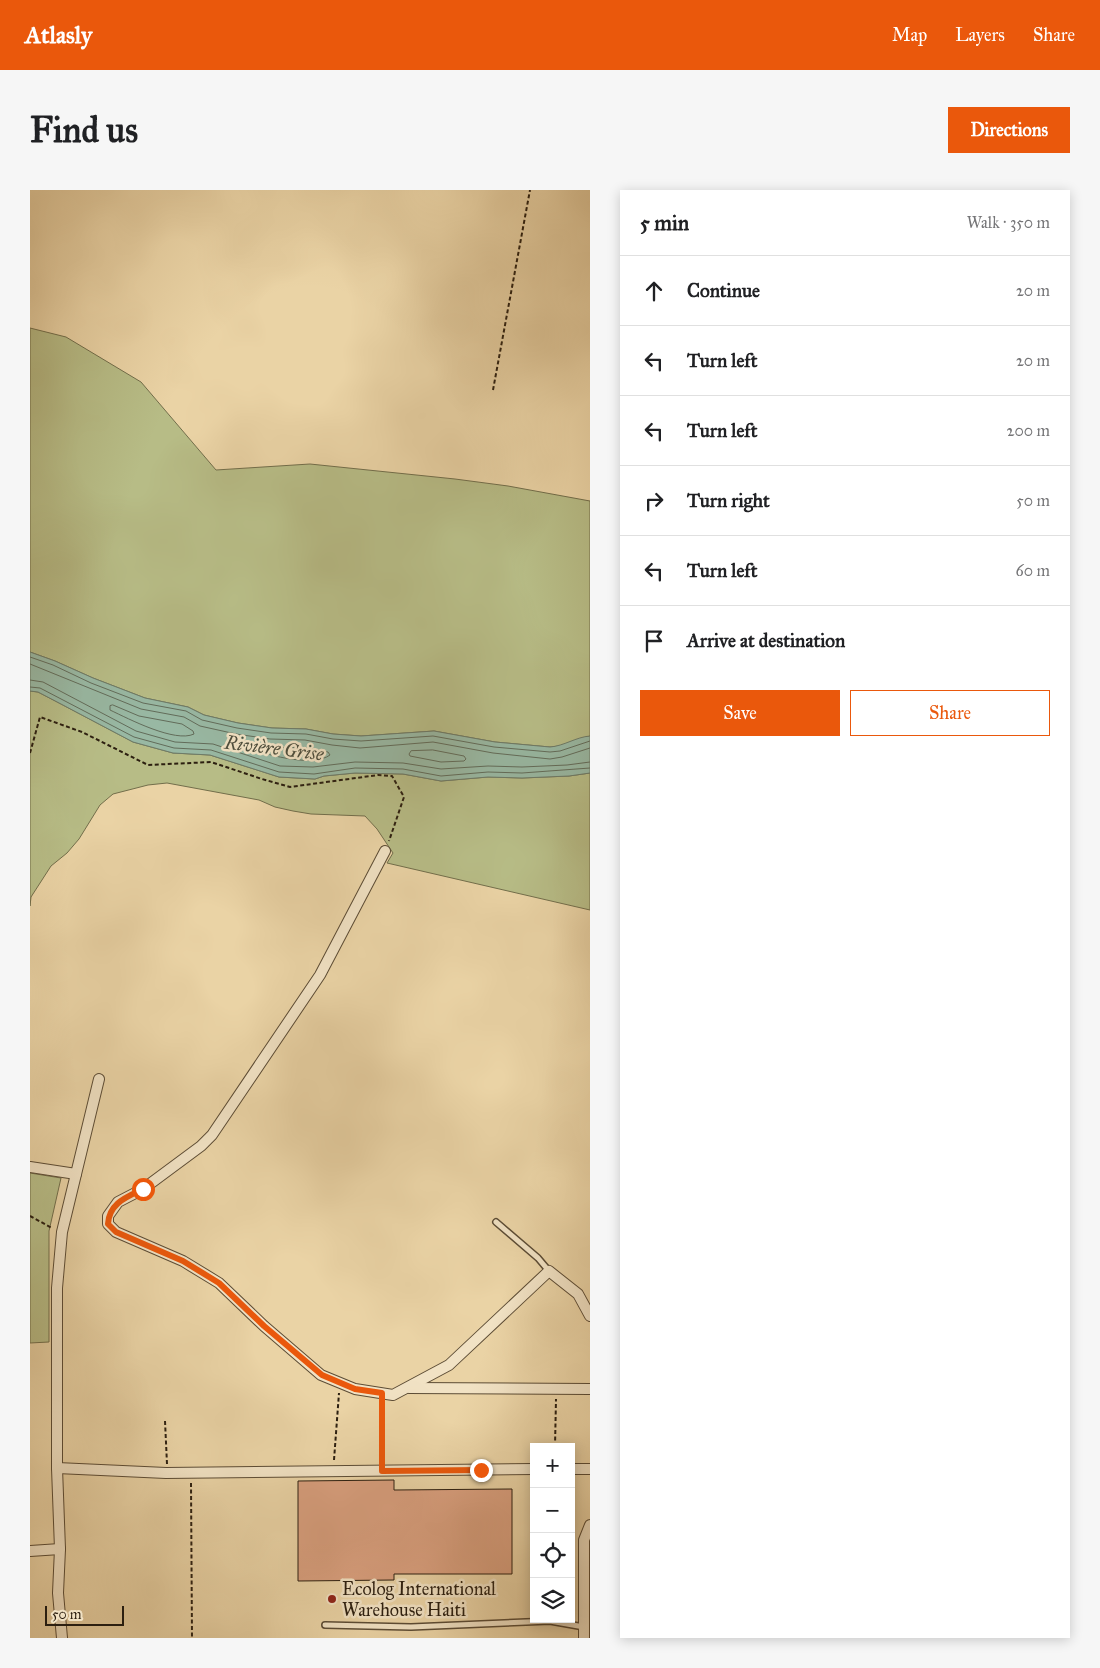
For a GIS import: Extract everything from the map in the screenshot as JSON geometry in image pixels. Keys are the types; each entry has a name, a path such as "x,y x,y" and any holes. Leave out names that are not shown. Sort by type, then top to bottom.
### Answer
{"street":[{"path":"385,851 320,976 212,1135 201,1146 143,1189 118,1202 108,1216 108,1224 116,1232 183,1261 219,1283 264,1326 322,1375 355,1389 393,1395 449,1366 549,1270 578,1294 590,1316"},
{"path":"62,1638 58,1593 60,1549 57,1468 56,1288 62,1232 99,1079"},
{"path":"30,1167 76,1174"},
{"path":"405,1388 590,1389"},
{"path":"57,1468 166,1473 530,1469"},
{"path":"575,1469 590,1469"},
{"path":"584,1633 584,1540 590,1525"},
{"path":"30,1551 60,1549"}],"lane":[{"path":"496,1222 538,1258 549,1270"},
{"path":"325,1625 411,1627 550,1620 584,1633"}],"path":[{"path":"493,390 530,190"},
{"path":"30,753 40,717 82,732 148,765 211,762 290,786 378,775 392,776 404,797 385,851"},
{"path":"30,1216 62,1232"},
{"path":"334,1471 340,1383"},
{"path":"555,1443 556,1389"},
{"path":"382,1393 382,1471"},
{"path":"165,1421 167,1460"},
{"path":"191,1473 192,1638"}],"green space":[{"path":"30,328 66,337 141,382 216,470 310,464 508,486 590,501 590,736 550,747 495,742 434,731 361,736 238,723 204,715 188,707 145,698 30,652"},
{"path":"30,691 38,692 133,742 173,753 210,755 279,777 315,779 324,776 355,773 403,774 441,781 488,777 569,776 590,773 590,910 387,863 393,853 377,829 365,816 311,814 293,811 275,807 259,800 167,783 148,785 113,794 100,805 79,839 67,853 51,866 31,897 30,906"},
{"path":"30,1173 61,1178 49,1231 49,1342 30,1343"}],"water":[{"name":"Rivière Grise","path":"30,652 145,698 188,707 204,715 238,723 361,736 434,731 495,742 550,747 590,736 590,773 569,776 488,777 441,781 403,774 355,773 324,776 315,779 279,777 210,755 173,753 133,742 38,692 30,691"}],"building":[{"path":"394,1480 394,1490 512,1489 512,1574 394,1574 394,1580 298,1581 298,1481"}],"place":[{"name":"Ecolog International Warehouse Haiti","path":"332,1599"}],"route":[{"path":"143,1189 118,1202 112,1209 108,1216 108,1224 116,1232 183,1261 219,1283 264,1326 322,1375 355,1389 382,1393 382,1471 481,1470"}]}
